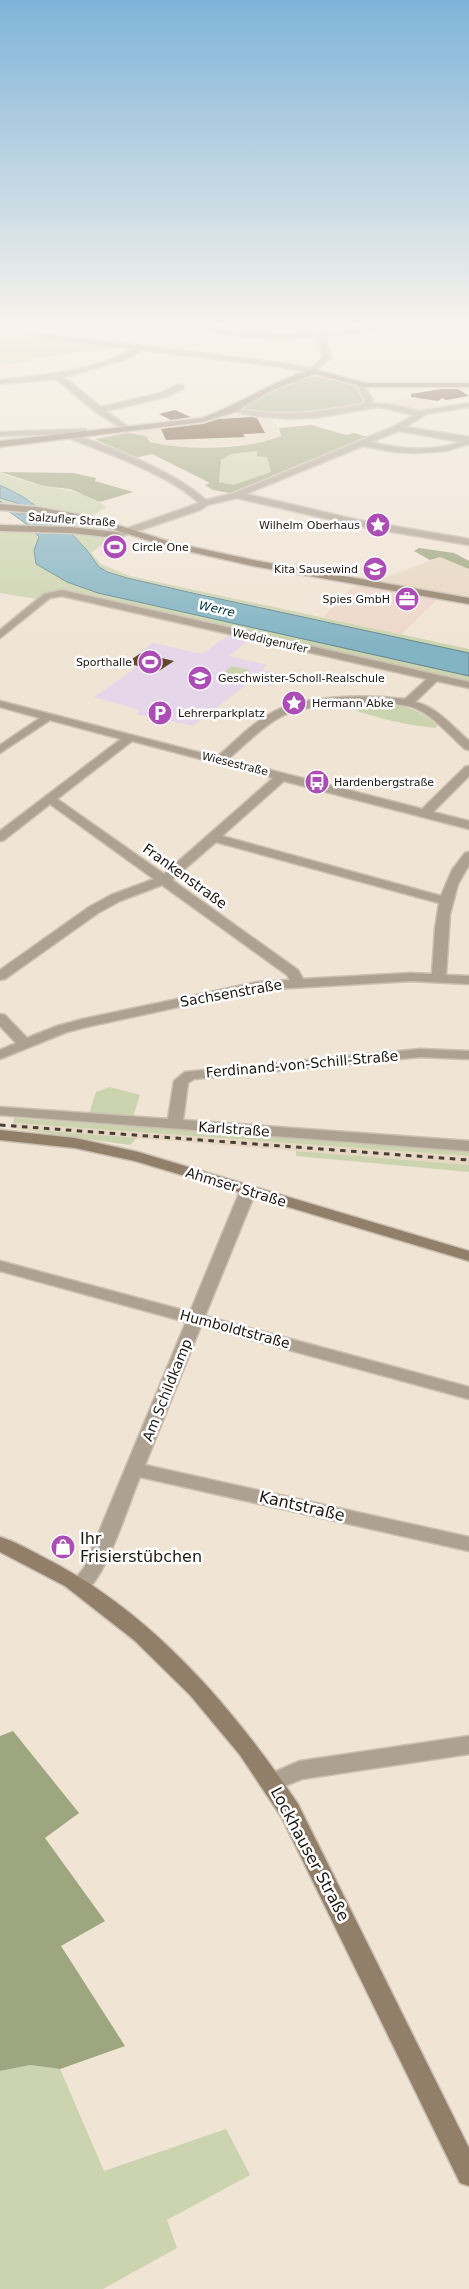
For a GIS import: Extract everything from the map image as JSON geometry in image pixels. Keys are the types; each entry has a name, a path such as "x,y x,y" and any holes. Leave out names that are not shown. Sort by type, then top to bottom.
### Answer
{"street":[{"path":"0,444 92,434"},
{"path":"115,531 127,530 196,508 204,503 237,495 385,434"},
{"path":"433,434 469,440"},
{"path":"72,436 162,476 196,495 204,503"},
{"path":"363,443 390,450 422,452 461,445 469,440"},
{"path":"237,495 358,522 469,542"},
{"name":"Salzufler Straße","path":"0,508 60,515 172,545 294,571 469,601"},
{"name":"Salzufler Straße","path":"2,528 115,531"},
{"name":"Salzufler Straße","path":"127,530 172,545"},
{"path":"457,540 469,533"},
{"name":"Weddigenufer","path":"0,635 47,596 56,593 469,685"},
{"path":"408,703 434,678"},
{"path":"220,760 274,716 290,708 330,703 396,701 408,703 420,707 430,714 469,747"},
{"name":"Wiesestraße","path":"0,704 469,825"},
{"path":"0,750 48,717"},
{"path":"0,837 129,738"},
{"path":"425,813 469,769"},
{"path":"0,976 101,906 123,895 164,880 282,776"},
{"name":"Frankenstraße","path":"49,800 58,804 293,973 298,983"},
{"path":"214,837 426,897 444,900"},
{"path":"438,977 444,900 450,882 469,856"},
{"name":"Sachsenstraße","path":"0,1055 62,1029 82,1023 233,990 298,983 381,978 438,977 469,980"},
{"path":"0,1018 25,1044"},
{"name":"Ferdinand-von-Schill-Straße","path":"175,1125 181,1081 190,1075 420,1053 469,1055"},
{"name":"Karlstraße","path":"0,1111 469,1146"},
{"name":"Ahmser Straße","path":"0,1134 75,1143 108,1150 469,1256"},
{"name":"Am Schildkamp","path":"86,1579 135,1469 248,1191"},
{"name":"Humboldtstraße","path":"0,1266 469,1393"},
{"name":"Kantstraße","path":"135,1469 469,1544"},
{"name":"Lockhauser Straße","path":"0,1544 86,1579 114,1612 177,1670 217,1714 272,1782 293,1818 469,2174"},
{"path":"272,1782 285,1775 314,1768 469,1745"}],"shaded area":[{"path":"130,434 281,434 282,436 269,441 251,444 190,448 165,446"},
{"path":"440,557 469,569 469,598 376,581"},
{"path":"355,585 438,599 401,634 323,617"},
{"name":"Geschwister-Scholl-Realschule","path":"230,634 250,639 229,656 267,665 262,670 283,674 271,686 250,682 193,726 136,714 140,710 94,697 137,667 125,663 153,643 202,654"},
{"path":"13,1123 469,1156 469,1165 12,1128"}],"green space":[{"path":"133,434 146,436 150,442 164,445 216,448 252,444 281,436 280,434 356,434 372,438 234,494 213,490 205,485 210,483 152,454 135,458 95,439","holes":["257,451 257,456 267,457 271,472 233,485 219,482 221,460 231,454"]},
{"path":"257,451 267,457 271,472 233,485 219,482 221,460 231,454"},
{"path":"0,472 73,473 96,478 95,481 133,492 100,502 70,489 44,486"},
{"path":"0,473 77,493 92,498 106,507 93,515 0,503"},
{"path":"56,518 114,531 69,527"},
{"path":"34,531 39,540 34,550 36,564 67,582 98,593 469,676 469,684 58,591 52,591 37,599 0,593 0,532"},
{"path":"70,533 111,538 91,553 101,564 130,576 469,649 469,653 127,578 99,567 90,558 89,551"},
{"path":"419,548 454,553 469,561 469,569 440,557 430,560 414,551"},
{"path":"232,666 250,670 236,681 218,677"},
{"path":"374,703 406,707 416,711 437,725 436,728 392,721 349,708 349,704"},
{"path":"110,1087 140,1095 132,1120 88,1117 96,1092"},
{"path":"14,1118 469,1150 469,1156 13,1123"},
{"path":"12,1128 137,1138 130,1145"},
{"path":"296,1151 469,1165 469,1172 296,1156"},
{"path":"13,1731 79,1813 45,1838 105,1921 61,1946 125,2046 60,2069 30,2065 0,2071 0,1736"},
{"path":"30,2065 60,2069 104,2171 226,2129 250,2175 167,2220 177,2248 103,2289 0,2289 0,2071"}],"water":[{"name":"Werre","path":"0,485 22,496 65,527 87,550 99,567 108,572 197,594 469,653 469,676 98,593 67,582 36,564 34,550 39,537 29,526 0,505 0,501 18,514 31,513 17,503 0,498"}],"building":[{"path":"163,434 247,434 243,434 245,437 166,440"},
{"name":"Sporthalle","path":"141,653 174,661 159,671 126,663"}],"railway":[{"path":"0,1125 469,1160"}],"place":[{"name":"Wilhelm Oberhaus","path":"378,525"},
{"name":"Circle One","path":"115,547"},
{"name":"Kita Sausewind","path":"375,569"},
{"name":"Spies GmbH","path":"407,599"},
{"name":"Sporthalle","path":"150,662"},
{"name":"Geschwister-Scholl-Realschule","path":"200,678"},
{"name":"Hermann Abke","path":"294,703"},
{"name":"Lehrerparkplatz","path":"160,713"},
{"name":"Hardenbergstraße","path":"317,782"},
{"name":"Ihr Frisierstübchen","path":"63,1547"}]}
